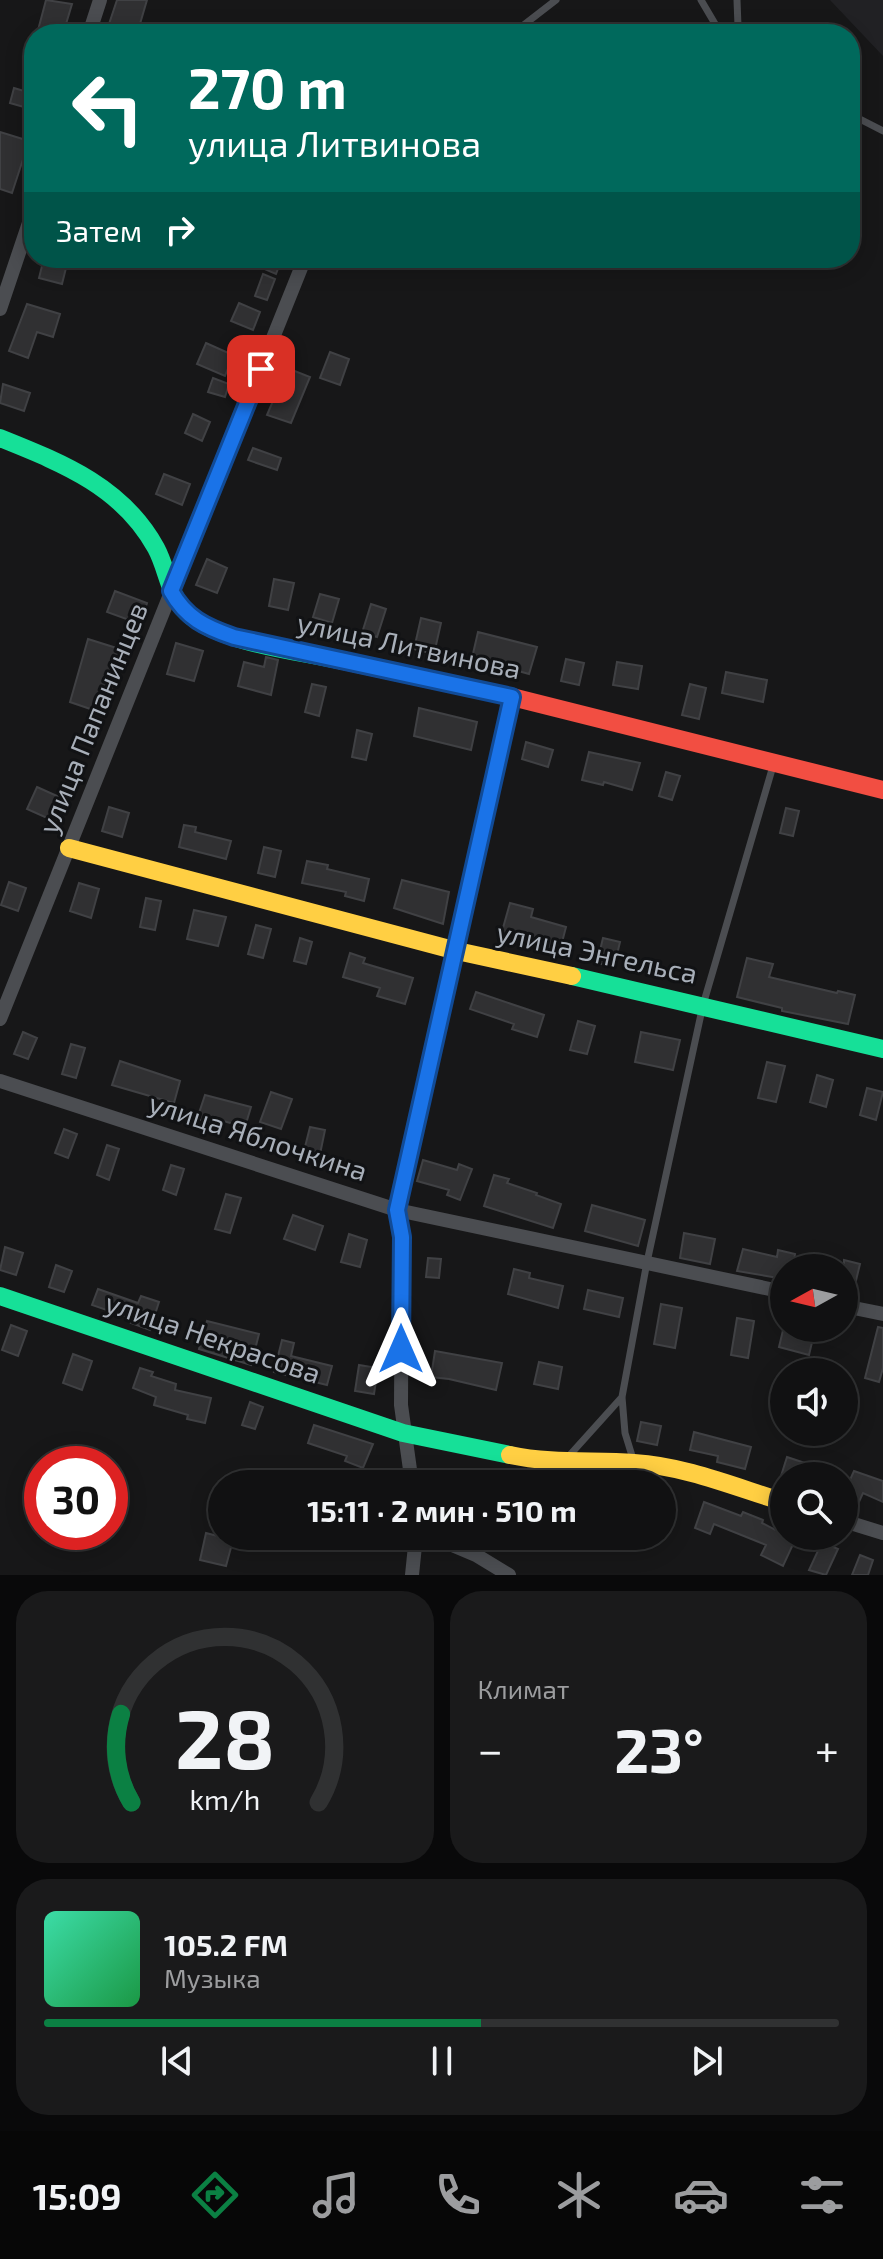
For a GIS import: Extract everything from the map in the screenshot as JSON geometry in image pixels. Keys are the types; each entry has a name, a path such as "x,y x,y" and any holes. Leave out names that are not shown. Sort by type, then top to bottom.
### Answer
{"street":[{"path":"92,24 100,0"},
{"path":"0,309 24,238"},
{"name":"улица Папанинцев","path":"0,1019 301,268"},
{"name":"улица Литвинова","path":"0,438 90,479 114,496 159,553 180,608 213,630 512,697 883,790"},
{"path":"410,1470 401,1405 402,1237 397,1210 512,697"},
{"name":"улица Энгельса","path":"69,848 457,951 703,1005 883,1049"},
{"name":"улица Яблочкина","path":"0,1081 397,1210 770,1289"},
{"name":"улица Некрасова","path":"0,1296 403,1433 543,1462 634,1463 673,1468 770,1498"},
{"path":"858,1309 883,1314"},
{"path":"858,1525 883,1533"},
{"path":"412,1575 415,1550"},
{"path":"464,1550 509,1575"}],"lane":[{"path":"525,24 556,0"},
{"path":"701,0 715,24"},
{"path":"737,0 738,24"},
{"path":"860,119 883,131"},
{"path":"634,1463 625,1433 622,1397 647,1262 703,1005 773,764"},
{"path":"563,1462 622,1397"}],"shaded area":[{"path":"830,0 883,0 883,56 860,32 860,24 853,24"}],"building":[{"path":"46,0 72,4 66,24 40,24"},
{"path":"117,0 147,0 140,24 109,24"},
{"path":"14,88 24,91 24,107 10,103"},
{"path":"0,132 24,139 24,156 12,193 0,189"},
{"path":"42,268 66,268 62,284 39,278"},
{"path":"262,268 278,268 276,274"},
{"path":"263,274 275,279 267,300 255,296"},
{"path":"239,303 260,312 253,330 231,321"},
{"path":"27,304 60,314 53,337 37,332 28,358 9,351"},
{"path":"206,343 233,355 225,376 197,364"},
{"path":"330,352 349,359 340,385 320,378"},
{"path":"287,368 310,377 291,423 267,415"},
{"path":"213,378 229,384 225,397 208,392"},
{"path":"3,384 30,393 24,411 0,403"},
{"path":"193,414 210,422 202,441 185,433"},
{"path":"253,448 281,458 277,470 248,460"},
{"path":"164,474 190,484 182,505 156,494"},
{"path":"207,559 227,568 217,593 196,585"},
{"path":"274,579 294,583 288,610 269,606"},
{"path":"115,591 147,603 140,624 107,612"},
{"path":"320,594 339,599 332,623 313,617"},
{"path":"371,604 386,609 377,637 362,633"},
{"path":"421,618 441,623 434,654 414,649"},
{"path":"478,632 537,647 529,674 472,658"},
{"path":"88,639 126,651 102,713 70,702"},
{"path":"176,643 203,651 194,681 167,674"},
{"path":"266,657 278,660 271,695 238,686 244,662 264,667"},
{"path":"566,659 584,663 579,685 561,681"},
{"path":"617,662 642,666 638,689 613,685"},
{"path":"726,672 767,680 763,702 722,693"},
{"path":"312,684 326,687 319,716 305,712"},
{"path":"690,684 706,688 699,719 682,715"},
{"path":"419,708 477,722 471,750 414,736"},
{"path":"357,730 372,734 366,760 352,757"},
{"path":"526,742 553,750 548,767 522,759"},
{"path":"589,752 640,763 632,790 582,780"},
{"path":"666,772 680,776 672,800 659,796"},
{"path":"37,787 66,800 56,822 27,809"},
{"path":"109,807 129,813 122,837 102,831"},
{"path":"786,808 799,811 793,836 780,833"},
{"path":"184,825 196,827 195,832 231,841 226,859 179,847"},
{"path":"264,847 281,851 275,877 258,873"},
{"path":"307,861 369,879 364,901 345,896 346,892 302,883"},
{"path":"402,880 449,892 443,924 394,908"},
{"path":"9,882 26,888 18,911 1,905"},
{"path":"79,883 99,889 91,918 70,911"},
{"path":"146,898 161,901 155,930 140,927"},
{"path":"510,903 533,909 531,917 566,927 559,954 540,948 541,945 501,935"},
{"path":"194,910 226,917 218,946 187,939"},
{"path":"256,925 271,929 263,958 248,954"},
{"path":"300,938 312,942 306,964 294,961"},
{"path":"603,938 620,942 614,967 597,963"},
{"path":"350,953 365,958 363,963 413,978 405,1004 377,996 380,988 343,977"},
{"path":"747,958 773,964 769,977 855,995 848,1024 782,1011 782,1008 737,997"},
{"path":"476,992 544,1015 537,1037 512,1029 514,1024 470,1009"},
{"path":"578,1021 595,1026 587,1054 570,1050"},
{"path":"23,1032 37,1038 28,1059 14,1054"},
{"path":"641,1032 680,1040 673,1070 635,1062"},
{"path":"71,1044 85,1048 76,1078 62,1074"},
{"path":"120,1061 180,1081 174,1103 112,1085"},
{"path":"767,1062 785,1066 776,1102 758,1098"},
{"path":"817,1075 833,1080 826,1107 810,1102"},
{"path":"867,1088 883,1092 876,1120 860,1115"},
{"path":"271,1092 292,1099 281,1129 260,1122"},
{"path":"205,1095 251,1107 245,1127 216,1119 215,1124 197,1119"},
{"path":"310,1127 325,1130 319,1159 303,1155"},
{"path":"64,1129 77,1134 68,1158 55,1153"},
{"path":"107,1145 119,1149 109,1180 97,1175"},
{"path":"423,1160 457,1170 459,1164 472,1169 460,1200 447,1195 449,1190 417,1181"},
{"path":"171,1165 184,1169 176,1195 163,1190"},
{"path":"494,1175 561,1204 553,1228 484,1206"},
{"path":"226,1194 241,1198 230,1233 215,1229"},
{"path":"592,1205 645,1220 638,1246 585,1231"},
{"path":"293,1215 323,1226 315,1250 284,1239"},
{"path":"684,1233 715,1239 710,1264 680,1258"},
{"path":"349,1234 367,1240 360,1267 341,1262"},
{"path":"5,1247 23,1253 16,1275 0,1270"},
{"path":"743,1249 770,1255 770,1277 737,1271"},
{"path":"428,1258 441,1259 439,1278 426,1277"},
{"path":"56,1265 72,1271 64,1292 49,1287"},
{"path":"514,1269 530,1273 529,1278 563,1286 558,1308 508,1294"},
{"path":"98,1289 138,1303 141,1296 159,1302 150,1330 131,1323 133,1319 92,1305"},
{"path":"588,1290 623,1298 619,1317 584,1309"},
{"path":"661,1304 682,1308 675,1348 654,1344"},
{"path":"737,1318 754,1321 748,1358 731,1355"},
{"path":"207,1321 259,1334 251,1365 199,1349"},
{"path":"11,1325 27,1331 18,1356 2,1350"},
{"path":"878,1327 883,1328 883,1368 879,1382 865,1378"},
{"path":"282,1340 294,1343 291,1356 332,1366 327,1385 274,1372"},
{"path":"780,1342 812,1342 809,1355 779,1347"},
{"path":"435,1351 502,1363 496,1390 431,1377"},
{"path":"73,1354 92,1361 82,1390 63,1383"},
{"path":"539,1362 562,1367 558,1389 534,1384"},
{"path":"359,1365 378,1368 374,1394 355,1391"},
{"path":"140,1368 153,1372 151,1376 176,1384 175,1390 211,1398 205,1423 154,1405 156,1397 133,1388"},
{"path":"250,1402 263,1407 255,1429 242,1425"},
{"path":"641,1422 661,1426 657,1445 637,1441"},
{"path":"314,1425 373,1444 363,1468 345,1461 347,1456 308,1443"},
{"path":"694,1432 751,1447 745,1469 717,1462 718,1456 690,1450"},
{"path":"787,1457 802,1462 785,1462"},
{"path":"858,1472 883,1481 883,1502 863,1493 858,1504"},
{"path":"704,1502 741,1516 743,1512 763,1520 762,1523 770,1527 770,1550 790,1550 783,1566 761,1555 766,1545 714,1524 710,1534 695,1528"},
{"path":"206,1533 208,1550 230,1550 226,1566 200,1560"},
{"path":"818,1550 838,1550 826,1575 809,1570"},
{"path":"860,1555 873,1560 868,1575 852,1575"}],"traffic: fast":[{"path":"0,438 68,467 126,508 156,548 173,594 192,617 224,634 244,640 343,661"},
{"path":"572,976 883,1049"},
{"path":"0,1296 403,1433 510,1455"}],"traffic: slow":[{"path":"69,848 457,951 572,976"},
{"path":"510,1455 672,1468 770,1497"}],"traffic: jam":[{"path":"343,661 512,697 883,790"}],"route":[{"path":"261,369 171,591 180,608 213,630 234,637 512,697 397,1210 402,1237 401,1349"}]}
